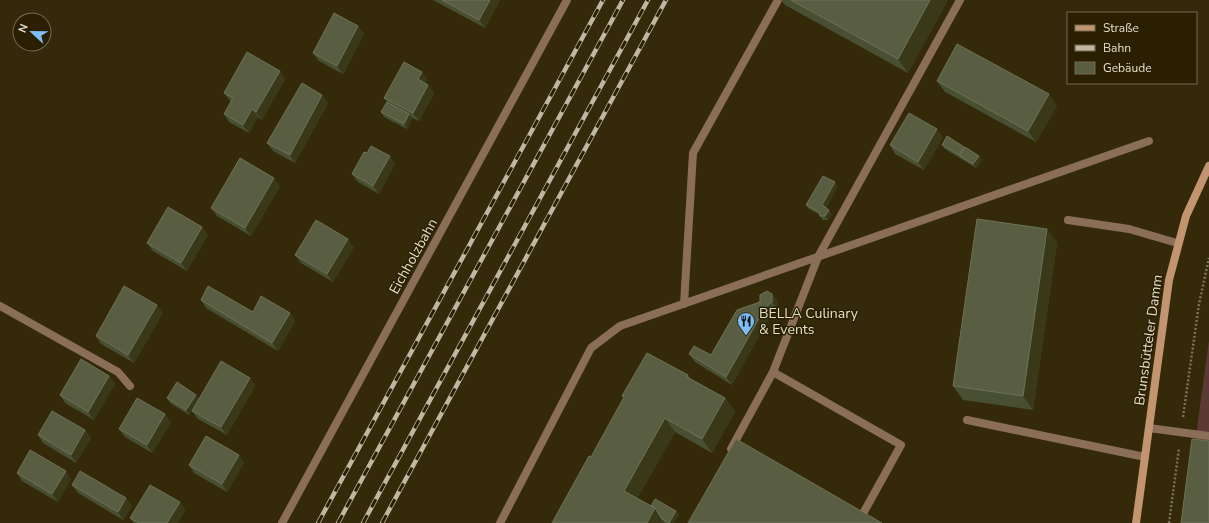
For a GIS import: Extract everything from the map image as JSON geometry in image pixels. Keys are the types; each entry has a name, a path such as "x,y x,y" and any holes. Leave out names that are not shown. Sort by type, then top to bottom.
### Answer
{"main road":[{"name":"Brunsbütteler Damm","path":"1136,523 1169,280 1177,243 1186,216 1209,166"}],"street":[{"name":"Eichholzbahn","path":"282,523 567,0"},
{"path":"684,304 693,153 778,0"},
{"path":"727,454 773,372 818,257 960,0"},
{"path":"500,523 591,348 620,326 1149,142"},
{"path":"1068,220 1129,229 1177,243"},
{"path":"0,306 118,372 130,386"},
{"path":"773,372 901,445 860,518"},
{"path":"967,420 1145,457"},
{"path":"1149,428 1209,436"}],"path":[{"path":"1169,523 1199,304 1209,258"}],"shaded area":[{"path":"1209,340 1209,446 1195,443"}],"building":[{"path":"442,0 490,0 479,20"},
{"path":"791,0 930,0 898,59"},
{"path":"334,13 358,26 337,66 313,53"},
{"path":"957,44 1049,94 1028,131 937,81"},
{"path":"247,52 280,71 256,112 252,109 243,125 224,114 233,98 224,93"},
{"path":"404,62 422,72 418,79 428,85 413,113 384,98"},
{"path":"302,83 322,95 290,155 267,143"},
{"path":"387,102 409,114 404,124 381,112"},
{"path":"909,113 937,129 918,162 890,145"},
{"path":"947,136 964,147 959,155 942,145"},
{"path":"371,146 390,156 373,186 352,174 364,152 367,153"},
{"path":"965,147 979,156 973,164 960,156"},
{"path":"240,158 274,178 245,228 211,208"},
{"path":"823,176 835,182 822,205 829,210 825,216 820,216 819,212 806,205"},
{"path":"168,207 202,227 181,263 147,243"},
{"path":"977,219 1047,229 1023,396 953,386"},
{"path":"316,220 348,239 327,274 295,255"},
{"path":"124,286 157,305 128,355 96,336"},
{"path":"208,286 253,312 261,296 290,313 272,343 201,300"},
{"path":"767,291 772,294 772,302 766,306 726,377 689,354 694,346 711,355 737,310 760,302 760,295"},
{"path":"647,353 688,375 687,377 725,398 702,439 665,418 624,491 655,508 647,523 552,523 589,456 591,457 624,397 622,396"},
{"path":"81,359 109,376 88,412 60,395"},
{"path":"221,361 250,378 221,427 192,411"},
{"path":"177,382 196,395 186,410 167,398"},
{"path":"137,398 165,414 147,445 119,429"},
{"path":"52,411 85,430 71,455 38,435"},
{"path":"206,436 239,455 222,484 189,465"},
{"path":"736,439 882,523 688,523"},
{"path":"1192,439 1209,441 1209,523 1181,523"},
{"path":"30,450 66,471 52,494 17,473"},
{"path":"80,471 126,498 118,512 72,485"},
{"path":"150,485 180,502 167,523 139,523 130,518"},
{"path":"655,499 676,511 669,523 662,519 655,508 651,506"}],"railway":[{"path":"318,523 603,0"},
{"path":"338,523 623,0"},
{"path":"363,523 648,0"},
{"path":"382,523 666,0"}],"place":[{"name":"BELLA Culinary & Events","path":"746,336"}]}
